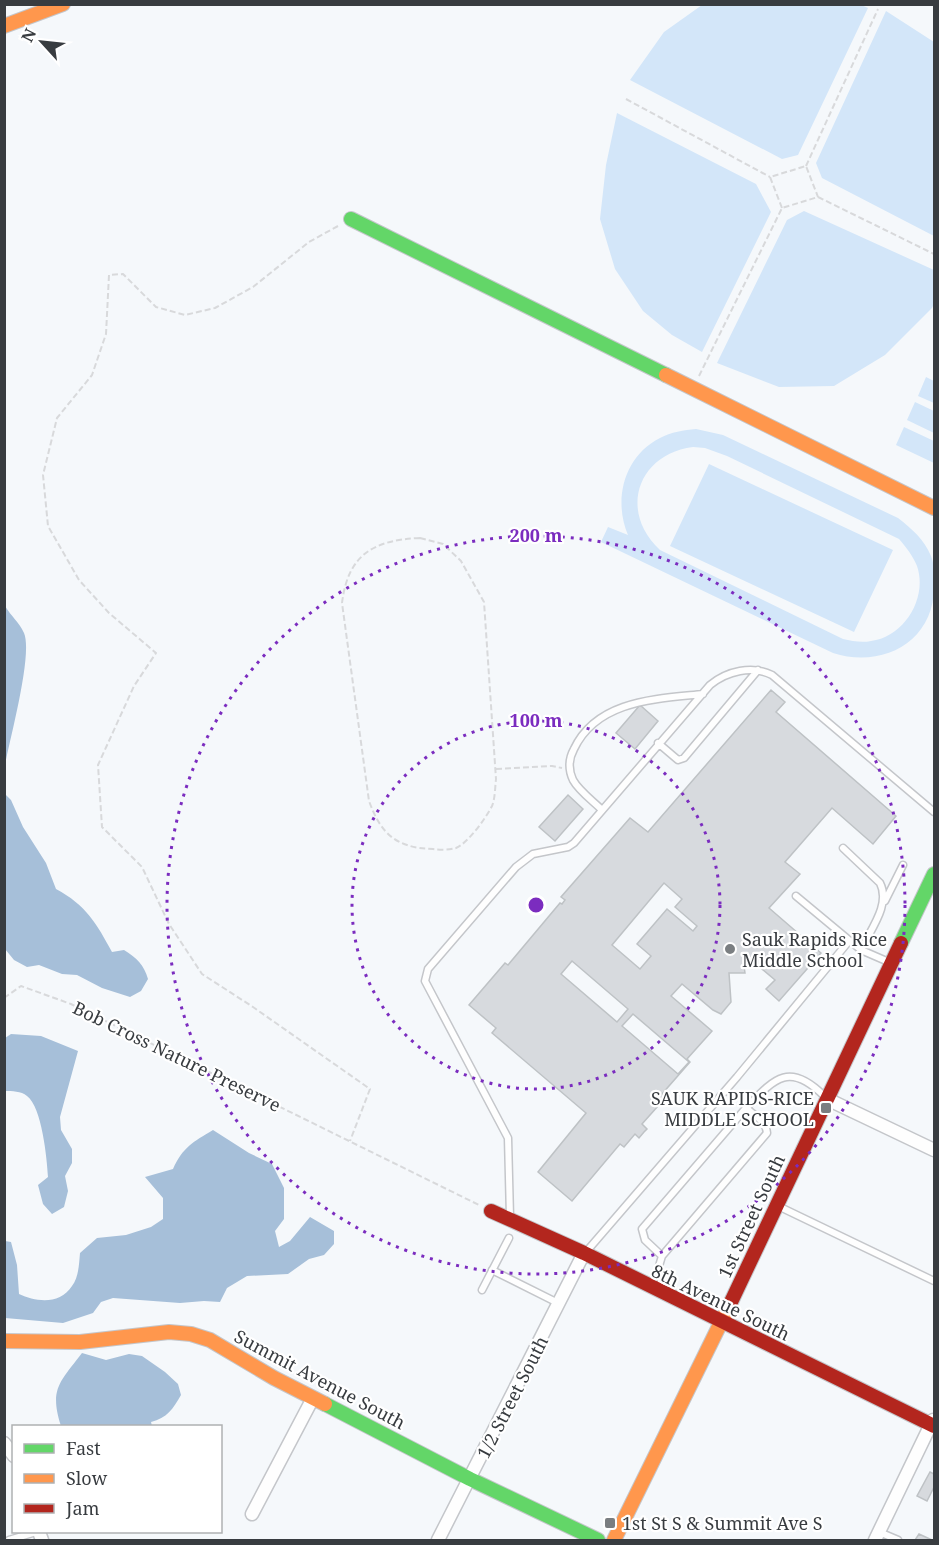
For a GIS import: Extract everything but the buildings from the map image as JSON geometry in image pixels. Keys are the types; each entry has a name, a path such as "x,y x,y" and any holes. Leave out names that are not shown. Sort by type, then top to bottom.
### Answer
{"main road":[{"path":"4,26 63,4"},
{"path":"351,219 934,508"},
{"name":"1st Street South","path":"614,1540 721,1322 934,874"},
{"name":"8th Avenue South","path":"491,1211 584,1253 721,1322 933,1423"},
{"name":"Summit Avenue South","path":"4,1341 80,1342 169,1332 191,1334 210,1340 313,1398 470,1479 598,1540"}],"street":[{"path":"827,1098 934,1150"},
{"name":"1/2 Street South","path":"438,1540 584,1253"},
{"path":"252,1514 313,1398"},
{"path":"877,1536 933,1423"}],"lane":[{"path":"658,743 678,760 684,758 758,670"},
{"path":"510,1219 508,1138 425,981 428,969 516,867 533,854 568,847 574,843 658,743 703,694 720,677 736,671 758,670 772,675 934,812"},
{"path":"602,810 573,780 570,770 569,758 586,729 609,713 644,700 703,694"},
{"path":"843,848 880,883 883,889 884,904"},
{"path":"861,950 903,865"},
{"path":"796,896 861,950 891,963"},
{"path":"584,1253 737,1077 849,941"},
{"path":"662,1256 645,1240 642,1229 766,1087 776,1079 785,1076 793,1077 813,1085 827,1098"},
{"path":"662,1293 658,1266 662,1256 767,1133 763,1122 746,1108"},
{"path":"776,1204 934,1281"},
{"path":"482,1290 508,1238"},
{"path":"492,1270 559,1304"},
{"path":"9,1540 34,1533"},
{"path":"877,1536 897,1540"}],"path":[{"path":"878,9 806,166 818,197 934,254"},
{"path":"626,99 770,177 782,208"},
{"path":"770,177 806,166"},
{"path":"693,388 782,208 818,197"},
{"path":"350,1141 370,1089 331,1060 202,974 169,924 142,867 102,827 98,765 134,686 156,652 109,613 79,580 48,526 43,475 57,418 92,375 106,334 109,275 123,274 156,308 184,315 215,308 253,287 309,242 351,219"},
{"path":"420,538 443,544 461,561 475,584 484,602 495,769 493,804 482,823 456,848 423,849 403,845 388,834 376,819 369,801 342,603 345,582 358,560 375,546 399,539 420,538"},
{"path":"495,769 552,766 570,770"},
{"name":"Bob Cross Nature Preserve","path":"4,998 21,986 71,1004 491,1211"}],"shaded area":[{"path":"859,4 868,8 798,155 782,159 630,80 664,32 702,5"},
{"path":"886,11 934,42 934,236 822,178 816,163"},
{"path":"617,113 756,184 771,212 702,352 672,335 643,311 615,269 600,219 606,165"},
{"path":"804,211 934,270 934,304 885,355 834,386 779,387 717,363 787,220"},
{"path":"926,377 934,381 934,403 918,396"},
{"path":"915,402 934,411 934,433 907,420"},
{"path":"904,427 934,441 934,463 896,445"},
{"path":"696,429 723,435 898,518 913,530 928,550 934,568 932,606 925,623 915,636 902,647 886,654 851,657 833,653 601,542 608,527 628,535 624,522 622,494 630,467 638,456 660,438","holes":["693,447 705,448 727,456 899,539 917,566 920,578 916,603 903,624 883,638 861,642 843,639 660,550 647,535 640,518 637,502 640,487 647,472 659,461 674,452"]},
{"path":"709,464 893,550 854,632 670,546"},
{"path":"5,606 24,633 26,659 5,765"},
{"path":"5,794 11,800 23,827 46,863 56,889 90,916 112,952 124,950 142,966 148,979 141,991 130,997 102,988 77,975 62,974 39,965 27,967 14,960 5,949"},
{"path":"11,1034 41,1036 78,1051 60,1117 61,1130 72,1149 72,1163 65,1176 68,1191 64,1207 52,1214 43,1204 38,1185 48,1177 43,1134 36,1111 25,1094 5,1091 5,1038"},
{"path":"213,1130 249,1153 272,1164 284,1188 284,1219 275,1231 279,1247 290,1241 310,1217 334,1231 334,1244 324,1255 309,1259 288,1274 247,1276 227,1288 220,1302 180,1303 113,1298 101,1302 93,1313 63,1323 5,1318 5,1241 11,1242 17,1265 19,1294 40,1300 61,1296 72,1286 76,1278 80,1253 97,1238 126,1235 151,1227 163,1219 163,1198 145,1177 173,1169 189,1146"},
{"path":"82,1353 106,1360 129,1354 142,1356 178,1384 181,1395 169,1412 151,1422 152,1425 61,1425 56,1403 57,1394 68,1371"}],"traffic: fast":[{"path":"351,219 666,375"},
{"path":"901,943 934,874"},
{"path":"325,1404 470,1479 598,1540"}],"traffic: slow":[{"path":"4,26 63,4"},
{"path":"666,375 934,508"},
{"path":"614,1540 731,1302"},
{"path":"4,1341 80,1342 169,1332 191,1334 210,1340 274,1378 325,1404"}],"traffic: jam":[{"path":"731,1302 901,943"},
{"path":"491,1211 584,1253 934,1426"}],"place":[{"name":"Sauk Rapids Rice Middle School","path":"730,949"},
{"name":"SAUK RAPIDS-RICE MIDDLE SCHOOL","path":"826,1108"},
{"name":"1st St S & Summit Ave S","path":"610,1523"}]}
